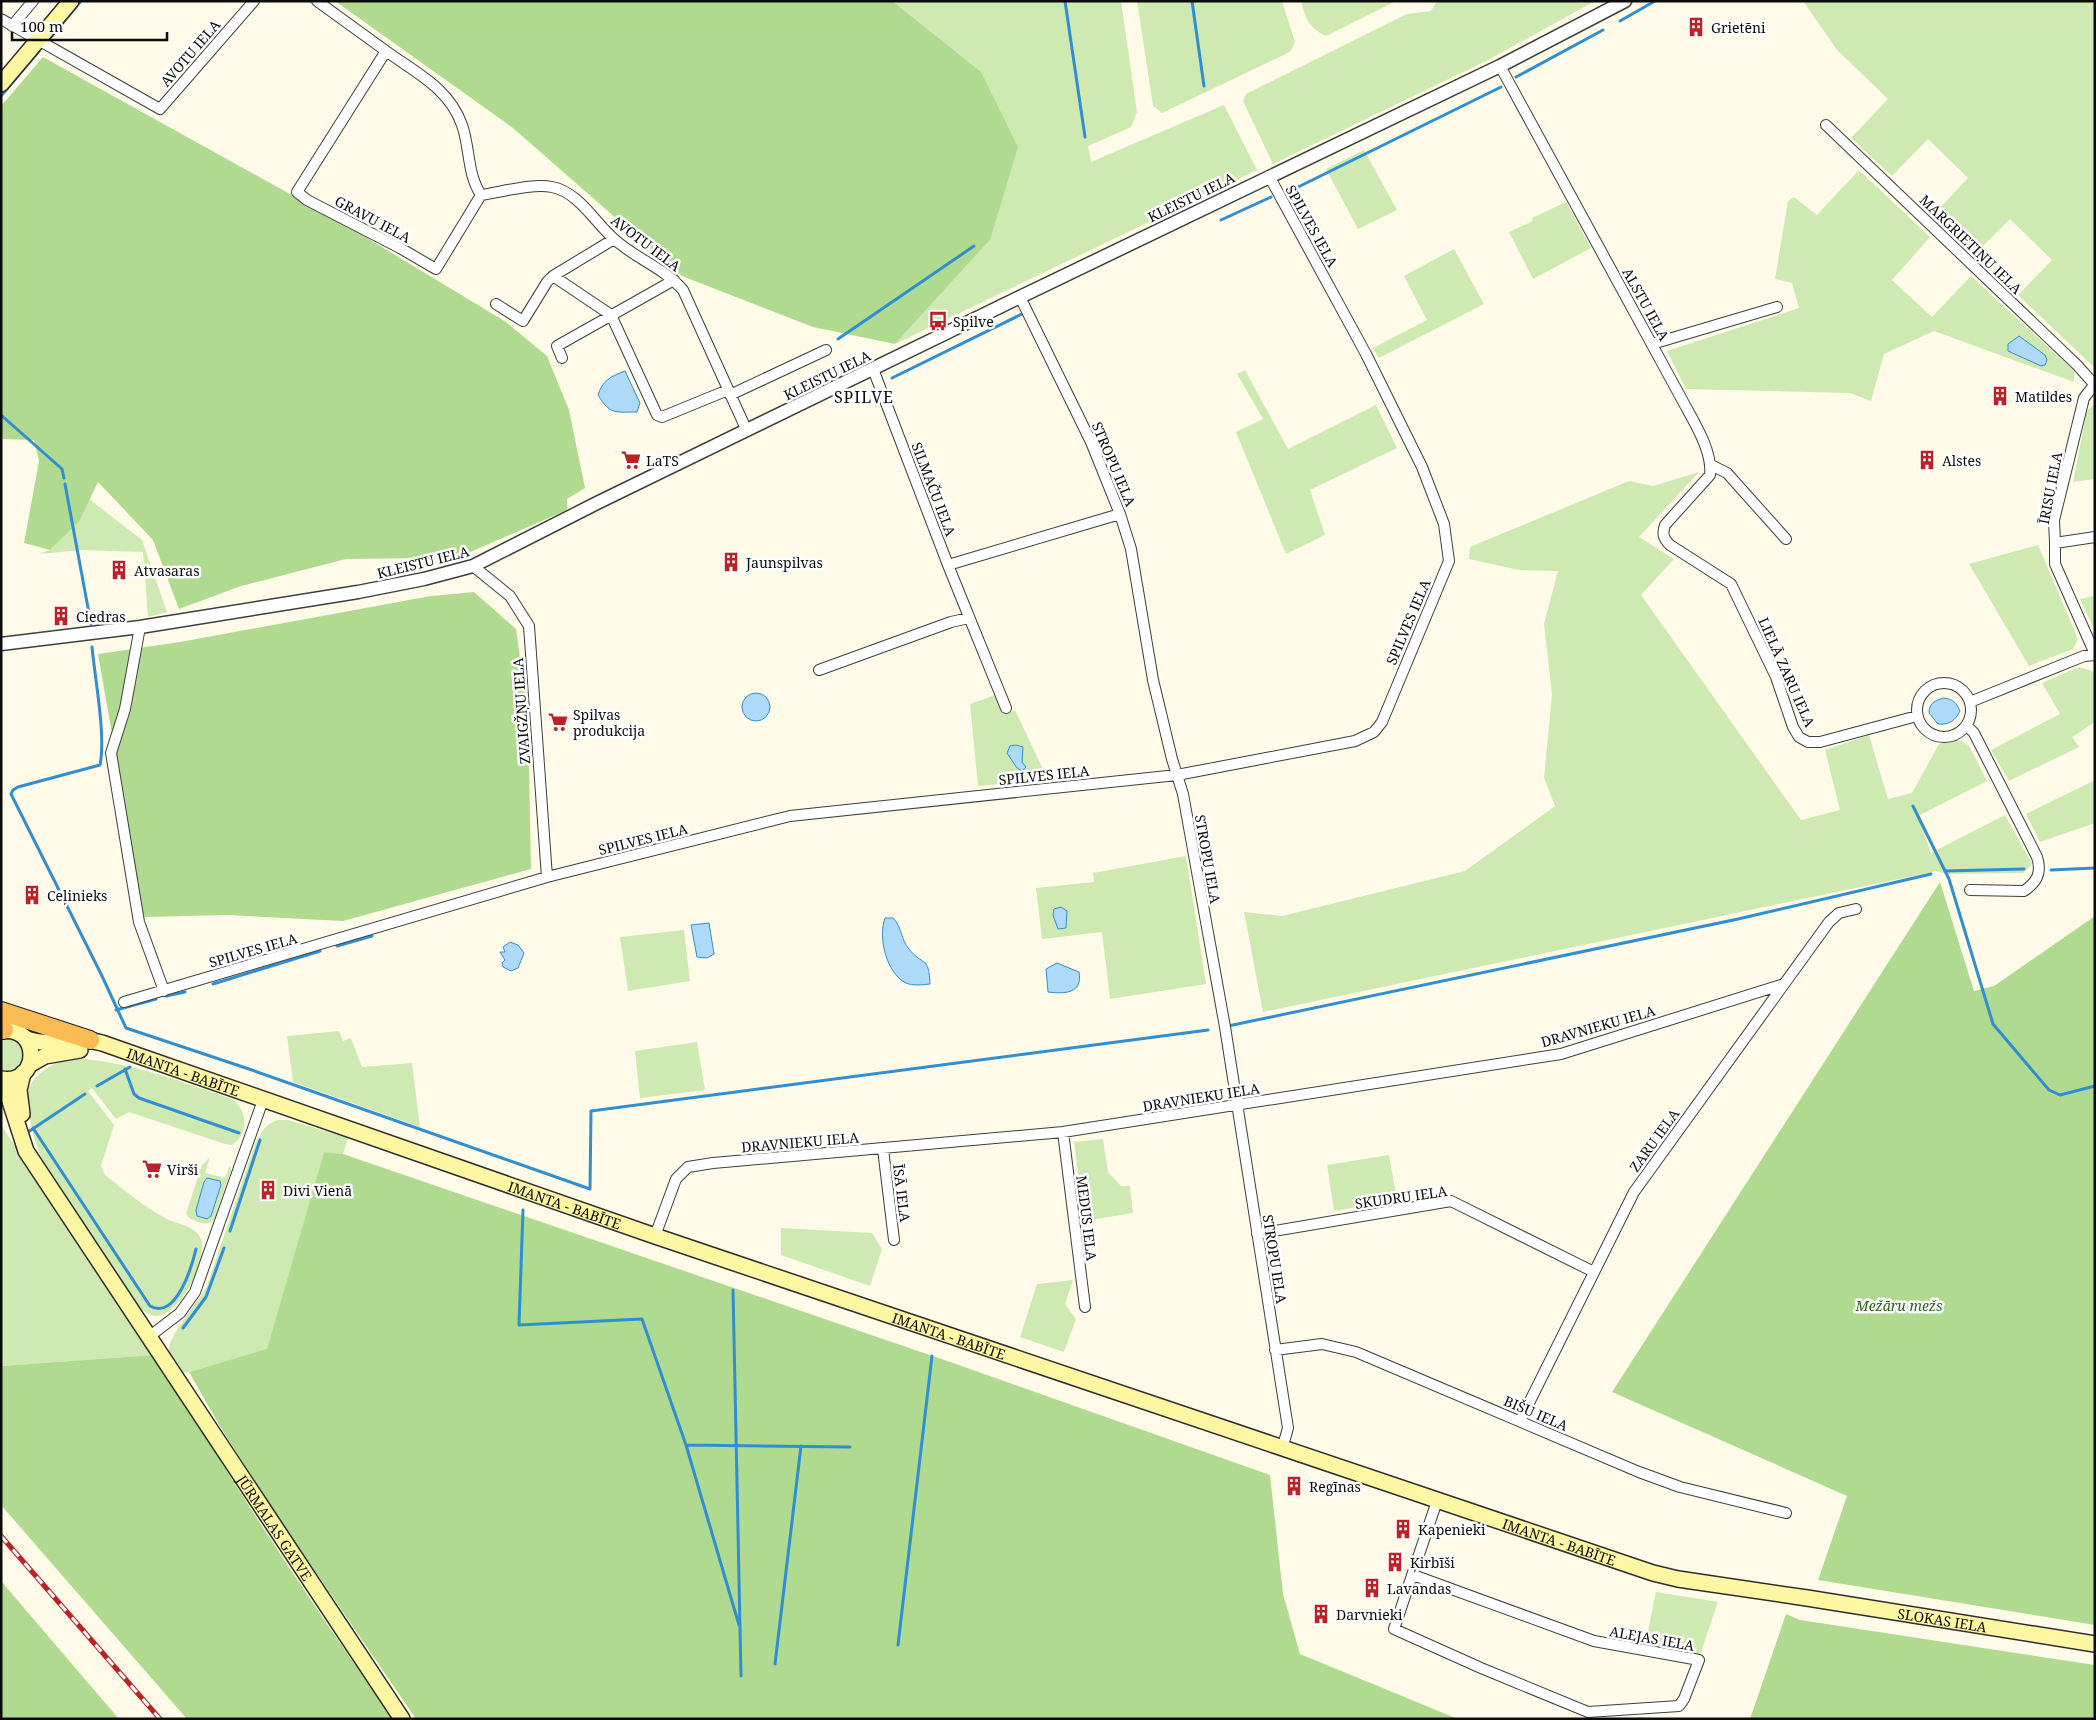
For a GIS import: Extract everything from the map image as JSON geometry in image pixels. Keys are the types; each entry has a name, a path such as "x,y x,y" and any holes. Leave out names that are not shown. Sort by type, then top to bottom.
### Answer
{"highway":[{"path":"1,1011 90,1040"}],"main road":[{"path":"1,84 71,1"},
{"name":"IMANTA - BABĪTE","path":"2,1030 15,1032 25,1038 43,1044 90,1040 655,1236 1653,1573 1678,1579 1790,1595"},
{"path":"22,1140 19,1090 32,1054 25,1038"},
{"name":"IMANTA - BABĪTE","path":"1,1079 11,1079 45,1056 72,1051 114,1048"},
{"path":"1,1082 8,1092 22,1140"},
{"path":"1,1110 22,1140"},
{"name":"JŪRMALAS GATVE","path":"22,1140 26,1151 402,1719"},
{"name":"SLOKAS IELA","path":"1790,1595 2095,1644"}],"street":[{"path":"12,26 33,1"},
{"name":"AVOTU IELA","path":"38,41 160,109 254,1"},
{"path":"317,1 443,92 462,125 475,186 481,195"},
{"name":"KLEISTU IELA","path":"1,644 140,627 358,592 424,579 473,566 1020,297 1500,66 1625,1"},
{"path":"1,19 38,41"},
{"name":"GRAVU IELA","path":"386,52 297,192 307,200 436,269 481,195"},
{"name":"ALSTU IELA","path":"1500,66 1652,344 1708,451 1711,464"},
{"name":"MARGRIETIŅU IELA","path":"1826,125 2077,365 2094,385"},
{"name":"SPILVES IELA","path":"124,1002 547,877 790,816 1177,775 1356,742 1374,732 1382,722 1449,561 1444,524 1422,467 1366,354 1270,176"},
{"name":"AVOTU IELA","path":"481,195 539,186 552,186 563,190 575,198 614,239 674,280 683,290 747,431"},
{"path":"496,304 523,321 547,282 553,276 614,239"},
{"path":"553,276 611,315 657,415 662,417 729,392 826,350"},
{"path":"562,358 557,346 674,280"},
{"name":"STROPU IELA","path":"1020,297 1091,442 1120,514 1131,549 1153,680 1172,759 1183,794 1225,1027 1288,1428 1282,1449"},
{"path":"1652,344 1776,307"},
{"name":"SILMAČU IELA","path":"873,370 948,566 1006,708"},
{"name":"ĪRISU IELA","path":"2094,385 2084,398 2054,520 2054,543 2055,564 2095,654"},
{"path":"1711,464 1727,473 1786,539"},
{"name":"LIELĀ ZARU IELA","path":"1711,464 1710,475 1665,525 1662,533 1664,539 1670,545 1731,584 1776,677 1799,737 1808,742 1820,742 1916,716"},
{"path":"948,566 1120,514"},
{"path":"2054,543 2095,537"},
{"name":"ZVAIGŽŅU IELA","path":"473,566 510,596 529,626 547,877"},
{"path":"819,670 951,622 969,618"},
{"path":"140,627 126,709 112,754 139,922 164,991"},
{"path":"1970,702 2084,656 2095,654"},
{"path":"1937,683 1950,683 1963,690 1970,702 1971,714 1967,726 1957,734 1945,738 1932,735 1922,728 1916,716 1917,702 1924,690 1937,683"},
{"path":"1967,726 1974,733 2037,857 2040,867 2037,879 2024,891 1970,890"},
{"name":"ZARU IELA","path":"1520,1421 1634,1192 1829,922 1839,913 1856,909"},
{"name":"DRAVNIEKU IELA","path":"655,1236 676,1179 688,1167 712,1163 883,1150 1063,1132 1561,1054 1784,984"},
{"path":"150,1336 180,1313 195,1292 263,1100"},
{"name":"MEDUS IELA","path":"1063,1132 1085,1307"},
{"name":"ĪSĀ IELA","path":"883,1150 894,1240"},
{"name":"SKUDRU IELA","path":"1257,1234 1451,1201 1594,1272"},
{"name":"BIŠU IELA","path":"1276,1350 1322,1344 1356,1352 1639,1472 1680,1487 1786,1513"},
{"path":"1413,1575 1437,1501"},
{"name":"ALEJAS IELA","path":"1413,1575 1594,1641 1699,1660 1684,1699 1678,1706 1588,1712 1394,1629 1413,1575"}],"green space":[{"path":"335,1 892,1 981,72 1018,147 990,240 895,344 813,327 682,276 513,128"},
{"path":"892,1 1121,1 1137,112 1131,127 1088,146 1091,162 1224,105 1257,170 895,344 990,240"},
{"path":"1137,1 1282,1 1295,42 1290,52 1162,113 1153,106"},
{"path":"1301,1 1396,1 1326,36 1311,26 1304,13"},
{"path":"1437,1 1595,1 1488,60 1273,164 1243,101 1246,94 1407,14 1431,11"},
{"path":"1803,1 2095,1 2095,368 2018,295 2052,260 2010,219 1975,254 1933,215 1968,178 1928,139 1892,176 1851,138 1888,99 1837,50"},
{"path":"43,57 344,224 506,322 547,356 569,410 585,488 567,499 567,510 468,553 429,558 346,559 241,586 179,609 153,540 98,482 79,522 50,550 24,543 39,461 34,440 1,439 1,106"},
{"path":"1364,150 1397,210 1358,229 1326,169"},
{"path":"1859,170 1930,237 1892,280 1932,317 1971,276 2074,371 2074,382 1934,331 1884,354 1871,401 1850,393 1686,389 1667,351 1799,308 1792,283 1775,279 1788,201 1794,197 1817,215"},
{"path":"1566,202 1591,248 1533,279 1509,232 1533,221 1532,218"},
{"path":"1454,249 1484,304 1379,358 1373,348 1427,320 1404,276"},
{"path":"1245,370 1288,449 1376,405 1397,448 1310,490 1325,535 1286,554 1236,432 1263,419 1237,374"},
{"path":"2095,404 2095,479 2073,482 2087,411"},
{"path":"1699,472 1639,537 1674,559 1641,595 1801,820 1840,810 1825,750 1869,735 1888,799 1912,793 1939,744 1958,740 1969,746 1987,781 1918,816 1931,853 2005,815 2032,864 2023,873 1945,874 1937,871 1263,1012 1244,912 1282,916 1465,871 1555,806 1544,778 1552,695 1544,624 1558,571 1519,570 1469,559 1470,547 1629,481 1653,486"},
{"path":"89,499 142,540 167,612 148,617 143,552 82,550 39,554 50,550 79,522"},
{"path":"2038,545 2078,639 2073,649 2029,666 1969,564"},
{"path":"474,592 516,629 528,715 531,869 343,921 227,915 144,917 98,654 180,642 431,596"},
{"path":"2095,596 2095,631 2080,599"},
{"path":"2079,667 2092,671 2095,675 2095,722 2072,737 2079,747 2009,781 1991,750 2060,714 2042,683"},
{"path":"995,695 1003,715 1015,710 1048,780 978,786 970,704"},
{"path":"2095,780 2095,823 2040,842 2026,814"},
{"path":"1186,856 1206,984 1110,999 1102,932 1042,939 1036,888 1094,882 1093,873"},
{"name":"Mežāru mežs","path":"1940,882 1974,991 1994,986 2095,916 2095,1625 1818,1580 1847,1496 1612,1392"},
{"path":"684,930 690,981 628,991 620,937"},
{"path":"339,1031 343,1041 351,1038 362,1067 412,1063 420,1127 293,1082 287,1036"},
{"path":"7,1034 25,1044 22,1070 1,1075 1,1035"},
{"path":"697,1042 705,1090 640,1098 635,1051"},
{"path":"70,1058 133,1067 174,1079 234,1100 242,1111 245,1123 244,1129 238,1140 232,1145 129,1112 116,1119 92,1088 88,1091 114,1125 101,1166 105,1175 151,1210 195,1231 202,1242 198,1267 192,1281 185,1294 166,1313 154,1316 140,1308 78,1217 38,1150 29,1110 29,1089 41,1073"},
{"path":"278,1120 288,1120 348,1138 343,1154 324,1152 267,1350 181,1374 169,1354 172,1339 207,1286 255,1144 264,1129"},
{"path":"1,1125 154,1355 1,1366"},
{"path":"1103,1139 1108,1172 1121,1186 1130,1186 1133,1213 1084,1221 1074,1142"},
{"path":"324,1152 343,1154 956,1364 1270,1475 1283,1594 1300,1654 1458,1719 416,1719 274,1511 221,1428 189,1372 267,1349"},
{"path":"1389,1155 1397,1200 1334,1211 1327,1165"},
{"path":"210,1157 205,1173 225,1178 230,1165 231,1170 214,1220 204,1223 188,1217 186,1213 202,1165"},
{"path":"781,1228 872,1233 882,1249 870,1286 781,1255"},
{"path":"1073,1280 1065,1304 1076,1319 1064,1352 1020,1337 1037,1284"},
{"path":"154,1355 166,1378 276,1547 393,1719 187,1719 1,1505 1,1366"},
{"path":"1,1581 119,1719 1,1719"},
{"path":"1656,1592 1718,1602 1700,1655 1645,1645"},
{"path":"1786,1614 1800,1620 2095,1665 2095,1719 1750,1719"}],"water":[{"path":"2019,336 2045,355 2047,360 2045,365 2041,366 2008,351 2008,344"},
{"path":"625,371 640,403 637,412 614,411 606,406 598,395 602,386 608,380"},
{"path":"756,693 766,697 770,707 766,717 756,721 746,717 742,707 746,697"},
{"path":"1943,698 1954,702 1960,711 1951,722 1938,724 1929,713 1929,710 1933,703"},
{"path":"1010,746 1023,747 1022,762 1026,767 1022,771 1017,768 1007,753"},
{"path":"1061,907 1067,911 1066,928 1058,929 1053,915 1054,909"},
{"path":"885,918 893,918 906,945 924,962 928,969 930,984 906,983 893,971 885,954 883,944"},
{"path":"709,923 714,954 707,958 697,957 691,925"},
{"path":"510,942 518,945 524,953 518,968 511,971 503,967 502,963 505,960 500,952 505,952 503,947"},
{"path":"1057,963 1079,972 1078,985 1075,989 1060,993 1048,992 1046,969"},
{"path":"207,1178 220,1181 221,1185 211,1216 207,1219 197,1216 196,1210 204,1182"}],"waterway":[{"path":"51,37 81,1"},
{"path":"1065,1 1085,137"},
{"path":"1192,1 1204,86"},
{"path":"1620,21 1655,1"},
{"path":"1516,77 1603,30"},
{"path":"1,96 39,51"},
{"path":"1288,192 1501,87"},
{"path":"1221,220 1271,197"},
{"path":"838,339 974,246"},
{"path":"892,378 1024,313"},
{"path":"1,415 62,469 64,478"},
{"path":"65,484 91,624"},
{"path":"92,647 101,723 102,753 100,765 18,787 11,794 126,1028 246,1068 590,1189 591,1111 1208,1030"},
{"path":"1913,806 1949,879 1993,1024 2049,1090 2060,1095 2095,1086"},
{"path":"2051,870 2095,868"},
{"path":"1945,871 2024,869"},
{"path":"1228,1026 1738,919 1931,874"},
{"path":"337,946 372,936"},
{"path":"213,984 320,951"},
{"path":"166,996 185,992"},
{"path":"116,1010 156,999"},
{"path":"97,1086 130,1067"},
{"path":"125,1069 134,1094 139,1098 239,1133"},
{"path":"28,1132 85,1094"},
{"path":"33,1128 150,1306 159,1309 168,1306 175,1299 187,1278 196,1249"},
{"path":"230,1231 260,1140"},
{"path":"523,1210 519,1325 642,1319 686,1445 739,1625"},
{"path":"183,1328 206,1297 224,1248"},
{"path":"733,1290 741,1676"},
{"path":"898,1645 932,1356"},
{"path":"686,1445 850,1447"},
{"path":"775,1664 801,1446"}],"railway":[{"path":"1,1536 160,1719"}],"place":[{"name":"Grietēni","path":"1696,27"},
{"name":"Spilve","path":"938,321"},
{"name":"Matildes","path":"2000,396"},
{"name":"LaTS","path":"631,460"},
{"name":"Alstes","path":"1927,460"},
{"name":"Jaunspilvas","path":"731,562"},
{"name":"Atvasaras","path":"119,570"},
{"name":"Ciedras","path":"61,616"},
{"name":"Spilvas produkcija","path":"558,722"},
{"name":"Ceļinieks","path":"32,895"},
{"name":"Virši","path":"152,1169"},
{"name":"Divi Vienā","path":"268,1190"},
{"name":"Regīnas","path":"1294,1486"},
{"name":"Kapenieki","path":"1403,1529"},
{"name":"Ķirbīši","path":"1395,1562"},
{"name":"Lavandas","path":"1372,1588"},
{"name":"Darvnieki","path":"1321,1614"}],"district":[{"name":"SPILVE","path":"864,397"}]}
